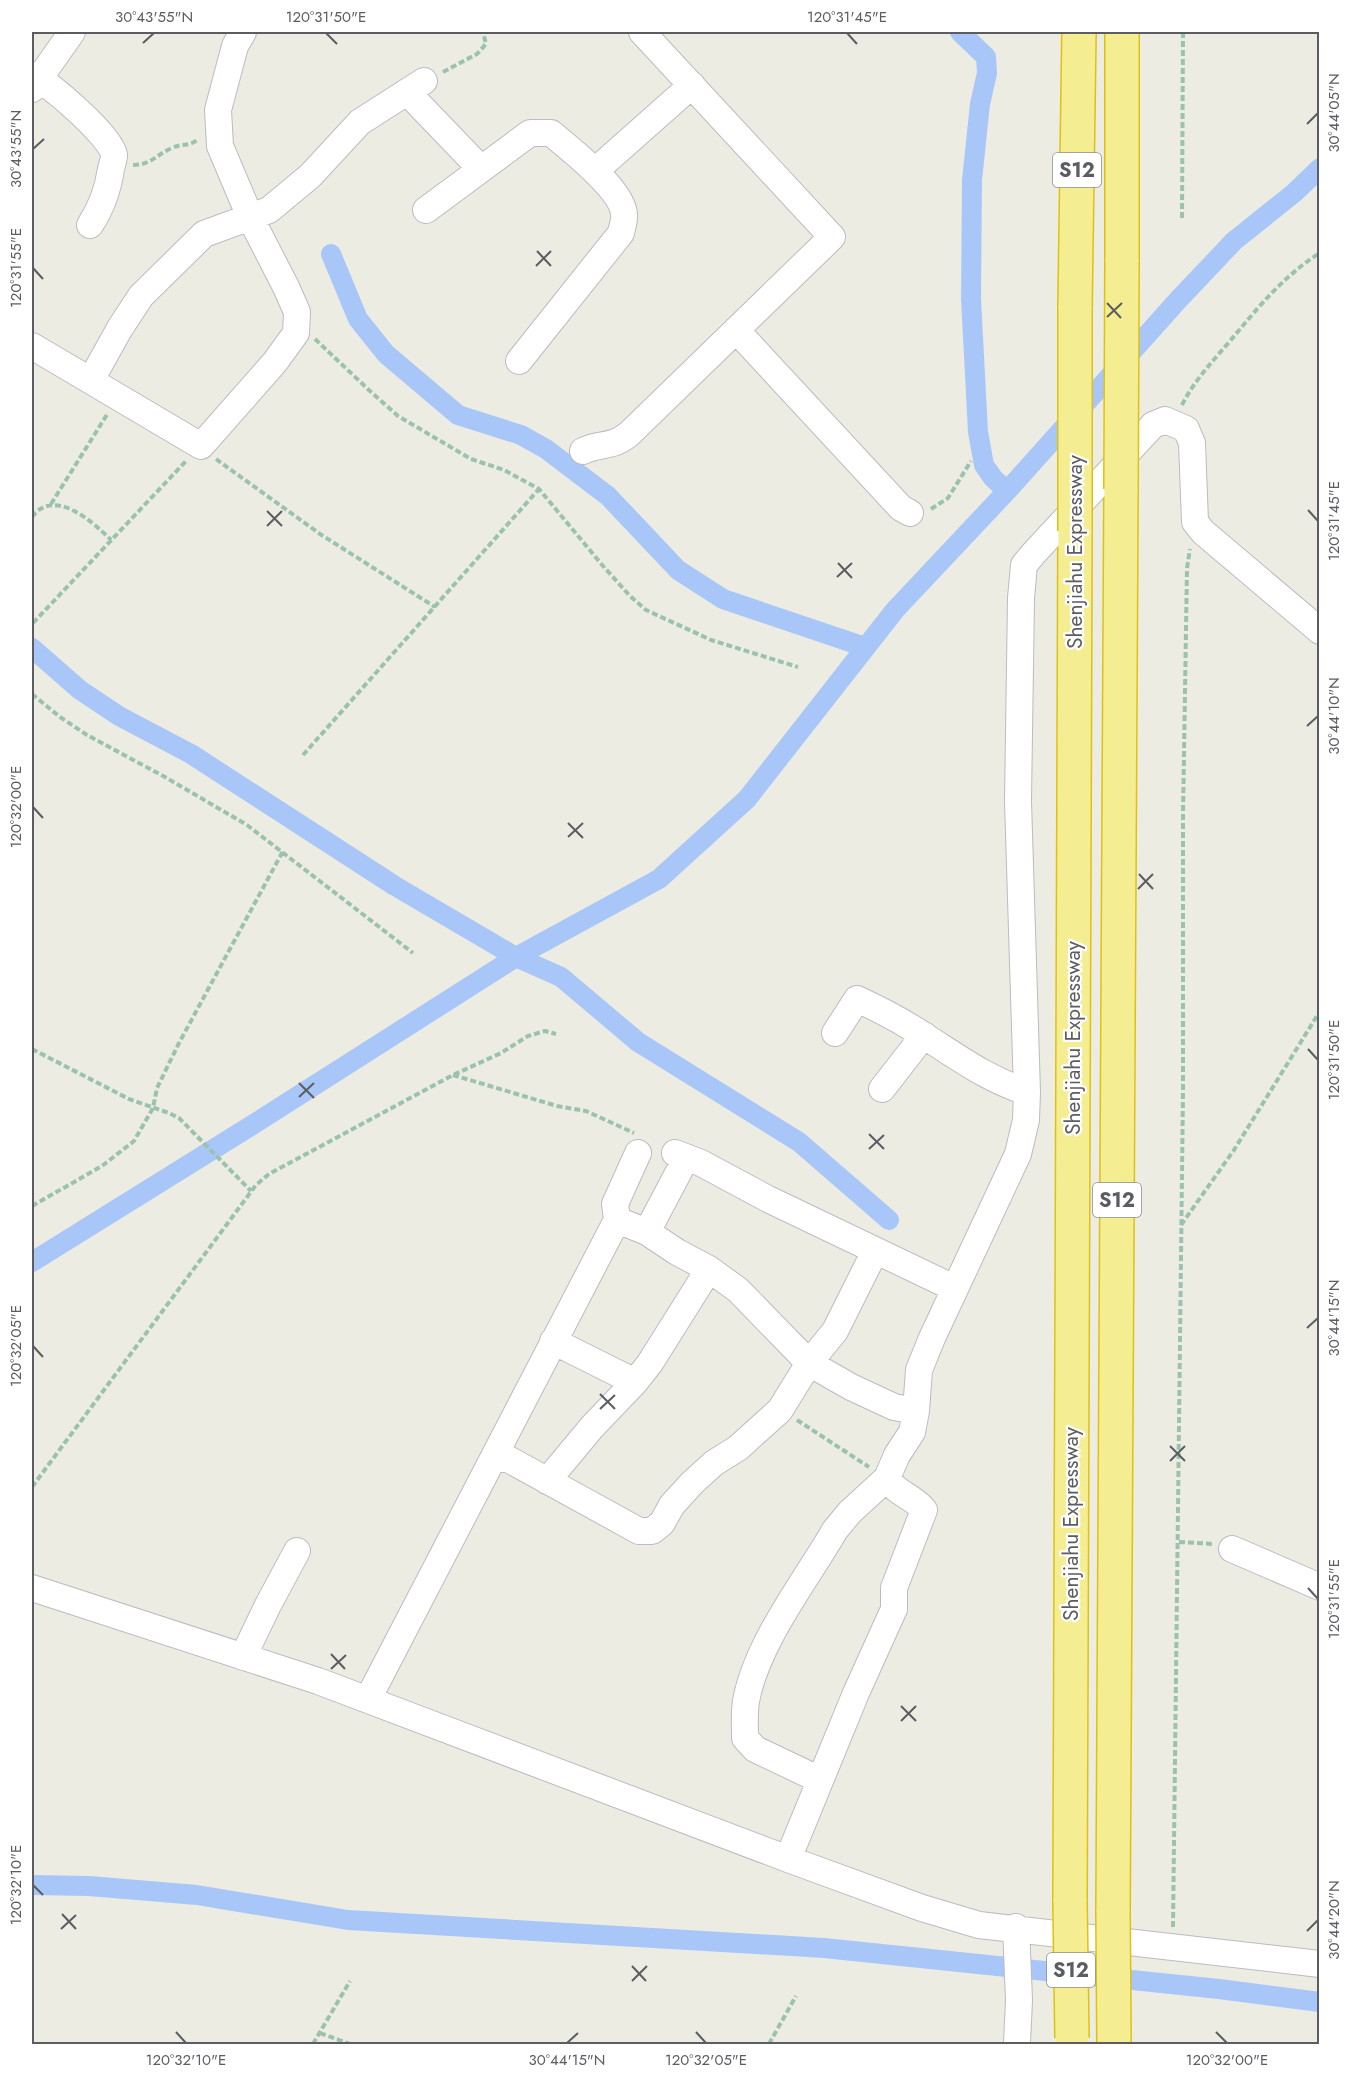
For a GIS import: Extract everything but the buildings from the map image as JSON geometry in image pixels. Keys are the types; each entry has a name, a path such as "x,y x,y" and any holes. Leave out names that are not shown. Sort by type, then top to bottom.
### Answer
{"highway":[{"name":"Shenjiahu Expressway","path":"1072,2041 1070,1901 1075,308 1078,32"},
{"name":"Shenjiahu Expressway","path":"1114,2044 1122,32"}],"street":[{"path":"72,32 34,80 104,136 114,154 101,208 90,225"},
{"path":"32,346 201,446 275,362 296,333 297,312 250,217 220,146 218,110 235,46 243,32"},
{"path":"583,451 592,447 618,443 629,434 832,237 642,32"},
{"path":"595,171 692,85"},
{"path":"91,380 120,327 141,296 204,234 269,210 310,176 360,122 416,86 481,169"},
{"path":"426,210 530,133 551,133 595,171 616,196 624,213 621,233 519,361"},
{"path":"736,330 901,508 910,513"},
{"path":"820,1780 755,1749 745,1738 745,1703 752,1677 761,1653 835,1530 849,1512 887,1478 897,1455 912,1432 919,1370 954,1288 1018,1154 1026,1126 1027,1092 1018,801 1021,598 1024,565 1153,425 1165,420 1186,429 1192,443 1195,522 1320,632"},
{"path":"835,1033 857,999 883,1011 1005,1085 1027,1092"},
{"path":"882,1089 924,1035"},
{"path":"368,1699 617,1220 615,1204 638,1144"},
{"path":"647,1232 681,1155 954,1288"},
{"path":"617,1220 647,1232 677,1252 709,1269 738,1290 809,1363 894,1407 916,1411"},
{"path":"494,1458 508,1459 639,1531 652,1530 662,1523 672,1505 692,1483 714,1463 738,1448 767,1424 780,1410 809,1363 835,1331 875,1251"},
{"path":"547,1481 650,1363 709,1269"},
{"path":"553,1341 635,1382"},
{"path":"788,1859 856,1693 894,1609 894,1588 924,1510 917,1502 894,1489 887,1478"},
{"path":"1232,1549 1320,1587"},
{"path":"243,1657 297,1551"},
{"path":"32,1588 368,1699 788,1859 951,1917 1016,1935 1173,1946 1320,1964"},
{"path":"1016,1935 1019,2000 1017,2044"}],"path":[{"path":"416,86 477,54 486,44 483,32"},
{"path":"1182,218 1183,32"},
{"path":"112,166 144,165 173,147 190,145 219,124"},
{"path":"1175,423 1191,386 1258,308 1301,266 1320,253"},
{"path":"297,323 399,416 471,459 504,470 539,489 623,589 646,610 711,640 798,667"},
{"path":"51,504 119,397"},
{"path":"33,623 201,446 228,469 320,534 435,607"},
{"path":"910,513 923,513 948,498 971,461"},
{"path":"303,755 539,489"},
{"path":"32,518 38,509 51,504 68,508 101,530 111,540"},
{"path":"1173,1946 1183,1091 1182,827 1187,568 1195,522"},
{"path":"32,694 87,735 247,825 413,953"},
{"path":"32,1206 102,1166 134,1141 153,1108 157,1088 179,1043 283,851"},
{"path":"1180,1226 1234,1150 1320,1011"},
{"path":"32,1487 251,1191 269,1174 453,1075 501,1053 528,1036 545,1031 556,1034"},
{"path":"32,1048 129,1099 178,1118 251,1191"},
{"path":"453,1075 556,1106 586,1111 638,1144"},
{"path":"780,1410 887,1478"},
{"path":"1179,1542 1217,1545 1232,1549"},
{"path":"313,2044 350,1981"},
{"path":"769,2044 796,1996"},
{"path":"320,2033 350,2044"}],"waterway":[{"path":"960,32 986,57 987,73 980,104 972,180 971,299 978,432 984,465 993,478 1007,491"},
{"path":"32,1262 516,957 659,879 747,799 895,610 1007,491 1179,299 1234,241 1294,193 1320,168"},
{"path":"331,254 358,319 386,354 458,415 521,435 546,449 608,496 678,570 723,599 865,647"},
{"path":"32,648 80,690 119,716 191,754 395,886 516,957 561,977 638,1042 799,1142 889,1220"},
{"path":"32,1885 89,1886 197,1895 348,1920 824,1948 1219,1989 1320,2002"}]}
